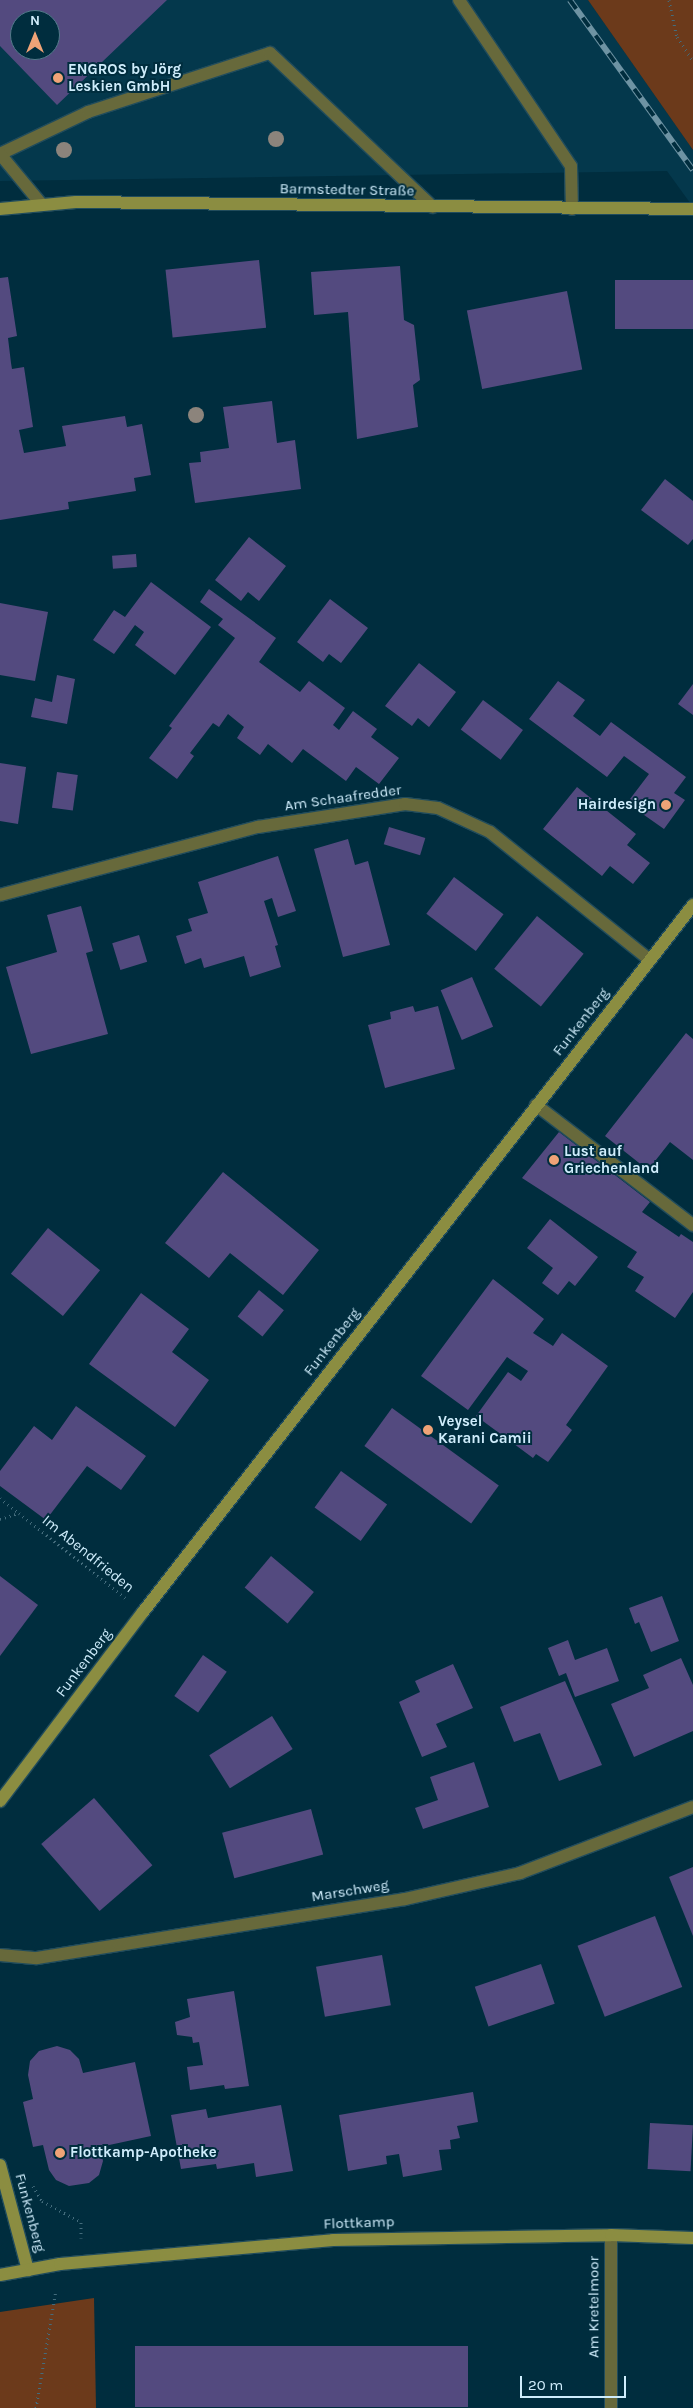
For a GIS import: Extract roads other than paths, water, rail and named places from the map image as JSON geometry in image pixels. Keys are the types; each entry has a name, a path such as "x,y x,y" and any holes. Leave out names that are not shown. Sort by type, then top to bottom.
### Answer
{"street":[{"path":"459,0 571,166 572,209"},
{"path":"42,205 0,154 88,112 270,53 433,207"},
{"name":"Barmstedter Straße","path":"0,209 76,202 693,209"},
{"name":"Am Schaafredder","path":"0,896 258,827 405,804 438,808 490,832 650,960"},
{"name":"Funkenberg","path":"0,1802 143,1612 693,904"},
{"path":"536,1105 693,1225"},
{"name":"Marschweg","path":"0,1955 37,1958 404,1899 520,1873 693,1807"},
{"name":"Funkenberg","path":"0,2165 28,2270"},
{"name":"Flottkamp","path":"0,2275 60,2264 333,2240 610,2235 693,2238"},
{"name":"Am Kretelmoor","path":"610,2235 611,2408"}],"railway":[{"path":"570,0 693,170"}],"place":[{"name":"ENGROS by Jörg Leskien GmbH","path":"58,78"},
{"name":"Hairdesign","path":"666,805"},
{"name":"Lust auf Griechenland","path":"554,1160"},
{"name":"Veysel Karani Camii","path":"428,1430"},
{"name":"Flottkamp-Apotheke","path":"60,2153"}]}
